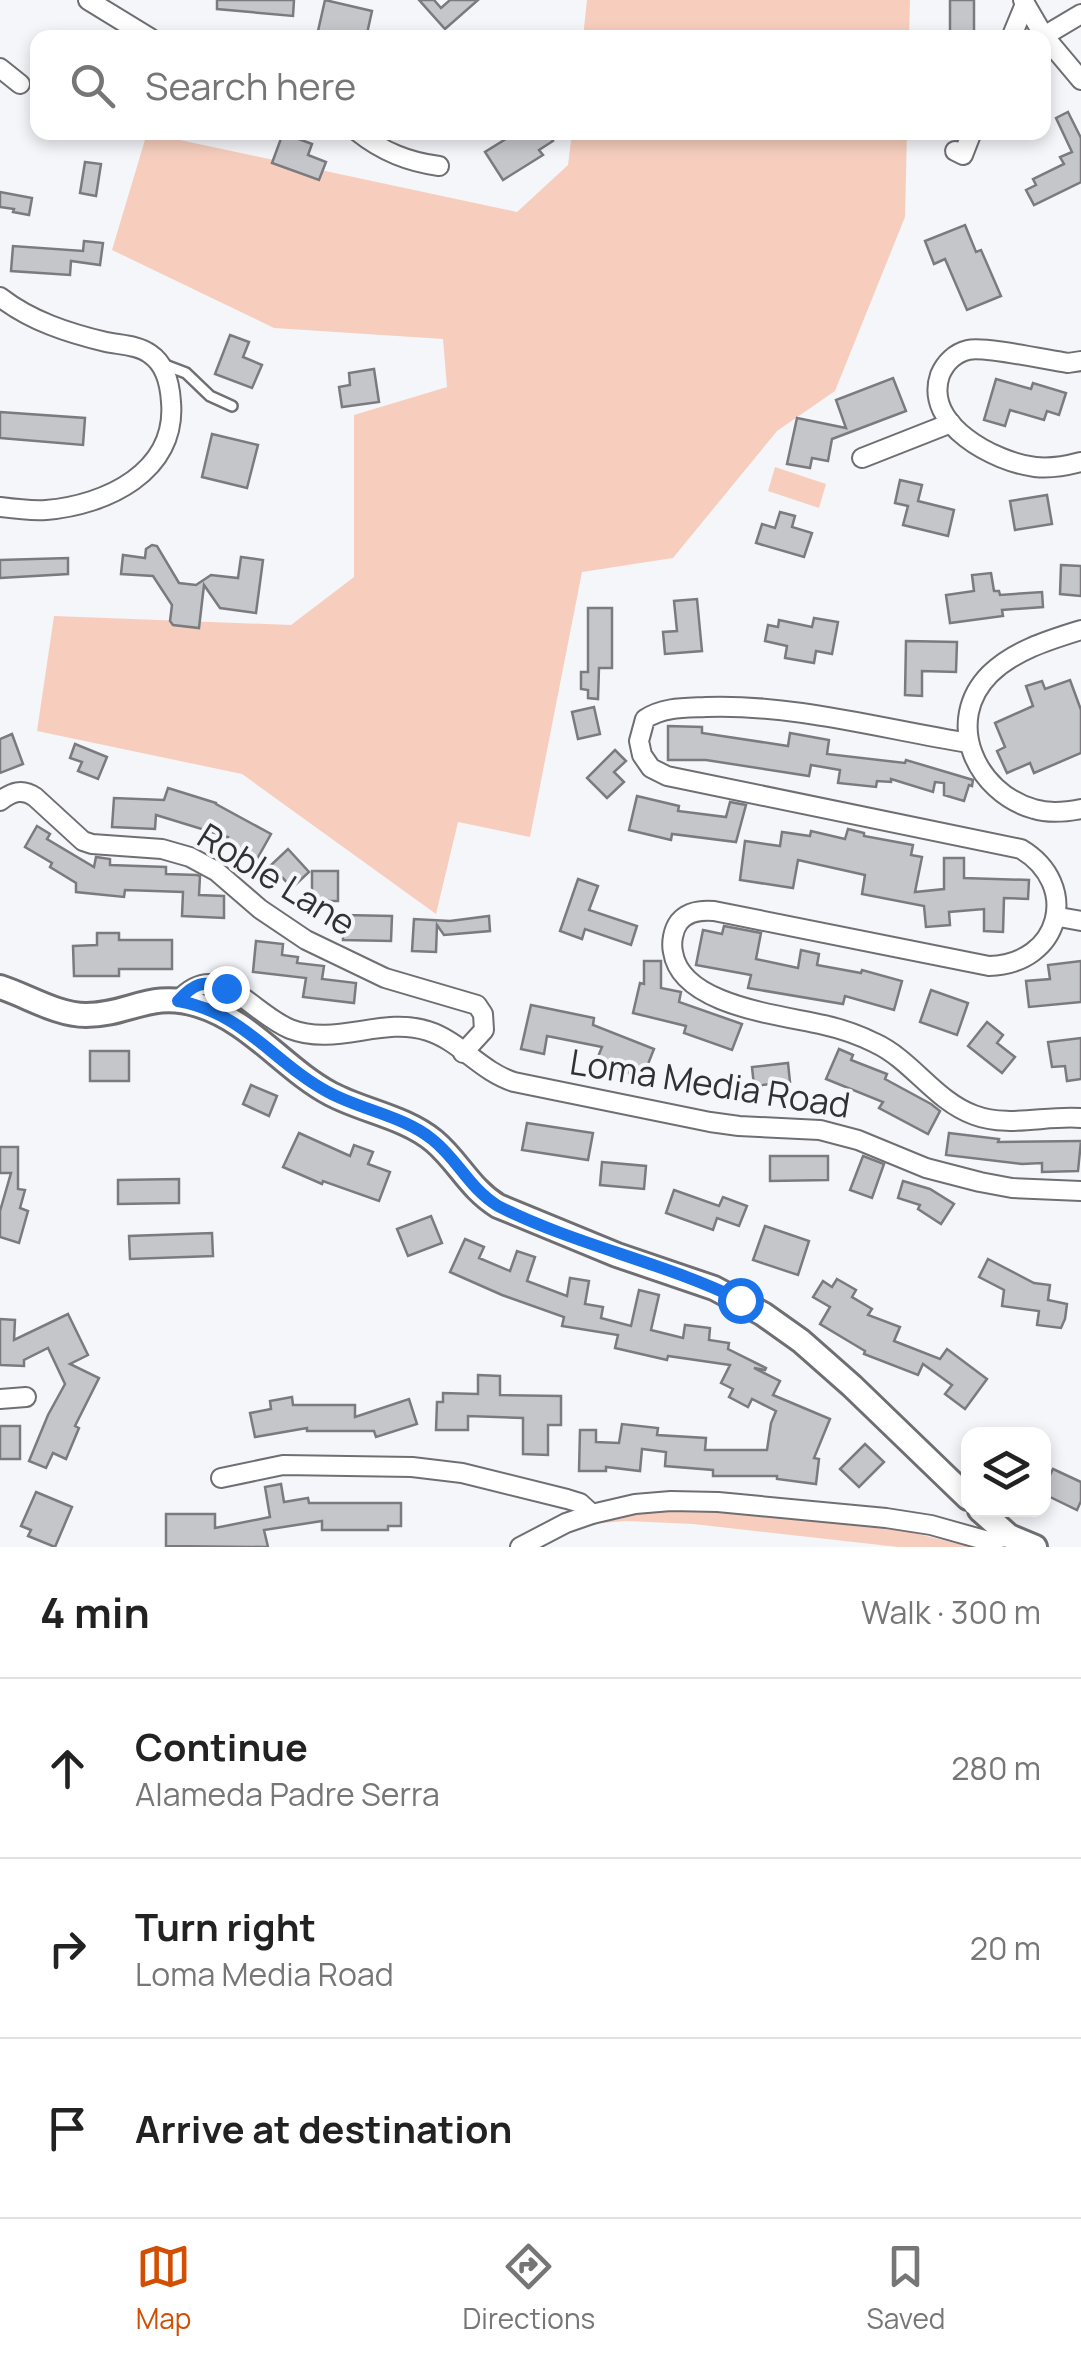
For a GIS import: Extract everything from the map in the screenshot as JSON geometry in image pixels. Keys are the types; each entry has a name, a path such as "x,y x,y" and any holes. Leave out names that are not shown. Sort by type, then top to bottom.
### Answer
{"street":[{"path":"88,0 137,30"},
{"path":"1024,2 1040,30"},
{"path":"1015,30 1024,2"},
{"path":"1051,32 1081,14"},
{"path":"1051,44 1081,80"},
{"path":"0,68 20,84"},
{"path":"369,140 402,159 439,166"},
{"path":"955,151 963,155 969,140"},
{"path":"0,297 42,322 146,350 163,369 172,404 170,430 163,448 139,478 106,496 70,506 45,510 0,507"},
{"path":"1081,361 966,350 942,370 938,388 940,407 982,449 1018,464 1040,468 1081,462"},
{"path":"862,458 951,422"},
{"path":"1081,630 1028,648 988,676 969,711 966,731 973,759 1005,795 1020,804 1051,812 1081,809"},
{"path":"969,743 813,714 734,706 660,711 646,719 638,740 646,762 667,776 1021,850 1043,864 1054,879 1058,916 1081,921"},
{"name":"Roble Lane","path":"0,801 14,792 27,792 74,836 87,843 162,850 190,857 216,871 260,910 306,940 399,984 472,1002 481,1009 484,1030 463,1053"},
{"name":"Loma Media Road","path":"1058,916 1042,948 1006,966 714,911 692,913 679,922 672,949 682,973 712,995 872,1041 895,1054 955,1106 972,1114 1007,1121 1081,1118"},
{"name":"Loma Media Road","path":"178,1001 188,989 216,984 241,996 274,1021 304,1033 335,1035 417,1028 442,1037 490,1072 514,1082 710,1122 820,1130 858,1140 926,1168 980,1182 1012,1188 1081,1191"},
{"path":"2,989 78,1015 105,1014 154,1000 196,1004 226,1017 328,1092 428,1137 446,1152 482,1196 498,1206 617,1255 723,1292 763,1314 896,1426 961,1491"},
{"path":"0,1398 26,1397"},
{"path":"221,1478 283,1465 429,1468 462,1472 554,1496 580,1504 592,1514"},
{"path":"520,1547 592,1514 634,1504 703,1501 909,1521 988,1541 1010,1536"},
{"path":"988,1517 1010,1536 1035,1547"}],"lane":[{"path":"158,362 186,373 210,396 232,406"}],"shaded area":[{"path":"587,0 910,0 909,30 584,30"},
{"path":"145,140 180,140 517,212 568,165 571,140 907,140 905,217 835,391 777,431 673,558 582,572 530,837 458,822 436,914 242,774 37,731 54,616 291,625 354,577 354,415 447,387 443,339 274,328 112,250"},
{"path":"775,467 826,484 819,508 768,491"},
{"path":"688,1509 902,1530 971,1547 898,1547 693,1524 590,1524 633,1514"}],"building":[{"path":"217,0 294,0 293,16 217,9"},
{"path":"325,0 372,11 368,30 318,30"},
{"path":"419,0 434,0 441,8 450,0 478,0 445,29"},
{"path":"950,0 974,0 974,30 950,30"},
{"path":"1068,112 1081,138 1081,182 1034,205 1026,190 1036,185 1033,179 1064,164 1060,157 1072,152 1056,118"},
{"path":"280,140 312,144 308,155 326,162 319,180 272,163"},
{"path":"504,140 553,141 539,150 543,155 503,180 485,152"},
{"path":"85,162 101,164 96,196 80,193"},
{"path":"0,192 32,198 29,215 0,207"},
{"path":"965,225 1001,296 967,310 945,259 934,264 925,241"},
{"path":"84,241 103,243 100,265 71,261 70,275 11,271 13,246 83,251"},
{"path":"230,335 249,342 243,357 262,365 252,388 215,374"},
{"path":"374,369 379,402 342,407 339,387 350,385 349,373"},
{"path":"893,378 906,411 832,439 828,461 812,458 810,468 787,464 797,418 846,428 836,400"},
{"path":"996,379 1031,389 1033,383 1066,393 1059,415 1047,411 1044,420 1010,410 1005,426 984,420"},
{"path":"0,412 85,418 83,445 0,438"},
{"path":"212,434 258,445 247,488 202,477"},
{"path":"900,480 922,485 918,501 954,510 948,536 903,525 908,506 895,503"},
{"path":"1047,495 1052,524 1015,530 1010,501"},
{"path":"780,512 795,516 792,527 812,533 804,557 756,543 762,524 775,528"},
{"path":"157,546 179,583 196,585 211,575 238,578 241,557 263,560 256,613 220,608 204,585 199,628 173,625 172,605 153,576 121,574 123,555 145,558 146,549"},
{"path":"68,558 68,574 0,578 0,560"},
{"path":"1061,565 1081,566 1081,596 1060,594"},
{"path":"991,573 994,591 1000,595 1042,592 1043,607 1002,610 1003,616 950,623 946,595 974,591 972,575"},
{"path":"697,599 702,651 665,654 663,632 677,631 674,601"},
{"path":"588,608 612,608 612,668 599,668 598,699 588,698 588,690 581,689 581,672 588,672"},
{"path":"814,618 838,622 832,654 816,651 814,663 785,658 787,646 765,641 768,625 778,627 779,620 812,627"},
{"path":"906,641 957,642 956,672 922,671 922,696 905,695"},
{"path":"1070,680 1081,710 1081,753 1034,773 1030,763 1007,773 997,751 1005,747 995,723 1033,706 1026,686 1042,681 1045,689"},
{"path":"594,707 600,734 578,739 572,712"},
{"path":"668,726 702,727 702,733 788,746 790,733 829,740 827,754 905,763 906,760 973,780 972,786 969,785 964,801 944,795 944,783 935,782 933,792 891,779 877,781 876,787 838,783 840,770 811,765 809,776 706,760 668,760"},
{"path":"12,734 23,764 0,773 0,739"},
{"path":"75,744 107,757 98,779 78,771 82,762 70,758"},
{"path":"615,750 626,761 614,772 624,782 607,798 587,778"},
{"path":"168,788 216,803 271,834 257,859 226,842 228,837 156,815 155,829 112,827 114,798 164,800"},
{"path":"637,796 679,806 678,811 726,817 730,802 746,805 736,842 672,834 671,840 629,830"},
{"path":"37,826 50,834 47,839 94,867 96,857 110,859 110,865 166,867 166,874 200,876 199,895 224,896 224,918 182,916 183,892 125,890 124,897 76,892 76,883 25,847"},
{"path":"848,829 913,845 911,855 922,857 915,892 944,889 944,858 964,858 964,878 1029,880 1028,899 1004,898 1003,932 984,931 984,909 949,912 950,925 926,927 924,906 862,894 865,875 798,860 793,888 740,880 745,841 780,846 782,832 810,836 811,831 845,839"},
{"path":"288,849 309,872 292,888 271,865"},
{"path":"312,871 338,871 338,901 312,901"},
{"path":"578,879 598,886 589,910 637,926 631,945 585,929 582,939 560,931"},
{"path":"343,915 392,916 391,941 343,940"},
{"path":"489,916 490,931 444,935 437,925 436,952 412,951 414,919 450,921"},
{"path":"724,926 761,933 756,959 798,968 801,950 819,954 817,965 861,973 862,970 902,981 894,1010 845,996 843,1004 748,988 751,975 696,965 703,930 722,934"},
{"path":"97,933 119,933 119,940 172,940 172,969 119,969 119,976 74,976 73,946 97,945"},
{"path":"256,941 283,944 282,955 298,957 297,963 324,966 322,979 356,983 354,1003 303,997 306,978 253,972"},
{"path":"644,961 661,961 661,988 681,992 679,1002 742,1024 732,1050 684,1033 686,1026 633,1013 640,983 644,984"},
{"path":"1081,961 1081,1002 1029,1007 1026,981 1050,979 1048,965"},
{"path":"931,990 968,1003 957,1035 920,1022"},
{"path":"531,1005 594,1018 593,1025 654,1049 642,1079 597,1059 602,1047 547,1036 544,1054 521,1049"},
{"path":"987,1022 1003,1035 997,1043 1015,1057 1002,1073 968,1046"},
{"path":"1081,1038 1081,1079 1067,1081 1065,1066 1052,1067 1048,1042"},
{"path":"839,1049 853,1055 851,1060 887,1074 885,1079 940,1111 928,1134 879,1108 883,1102 826,1079"},
{"path":"90,1051 129,1051 129,1081 90,1081"},
{"path":"788,1063 790,1082 754,1086 752,1067"},
{"path":"251,1085 277,1096 269,1116 243,1104"},
{"path":"527,1123 593,1133 588,1160 522,1150"},
{"path":"299,1133 350,1156 354,1145 373,1152 368,1164 390,1172 379,1201 323,1181 322,1184 283,1167"},
{"path":"949,1133 999,1139 998,1142 1081,1141 1078,1171 1042,1172 1042,1163 946,1155"},
{"path":"0,1147 18,1147 18,1189 25,1190 20,1208 28,1211 19,1243 0,1237 0,1211 11,1173 0,1173"},
{"path":"770,1156 828,1156 828,1180 770,1181"},
{"path":"863,1156 884,1164 872,1198 850,1190"},
{"path":"602,1162 646,1166 644,1189 600,1185"},
{"path":"179,1179 179,1203 118,1204 118,1180"},
{"path":"903,1181 930,1189 954,1204 941,1224 918,1209 920,1205 898,1198"},
{"path":"674,1190 719,1206 723,1197 747,1206 739,1226 717,1218 713,1230 666,1213"},
{"path":"431,1216 442,1243 408,1256 397,1229"},
{"path":"765,1226 809,1241 798,1275 753,1260"},
{"path":"212,1233 213,1256 130,1259 129,1236"},
{"path":"465,1239 484,1247 479,1258 510,1271 517,1251 535,1257 527,1281 567,1296 570,1278 589,1281 585,1304 603,1307 601,1318 631,1326 639,1290 659,1295 651,1330 683,1338 685,1325 710,1328 709,1340 729,1343 728,1349 766,1368 754,1368 780,1381 773,1395 830,1419 814,1458 819,1459 816,1484 777,1476 713,1476 713,1470 665,1466 666,1452 642,1449 640,1471 606,1467 606,1471 579,1471 580,1430 596,1430 596,1442 619,1443 622,1424 658,1428 657,1435 706,1438 705,1450 767,1450 776,1411 752,1399 748,1407 729,1397 733,1389 721,1383 730,1365 668,1356 667,1360 615,1348 618,1335 562,1326 564,1317 450,1272"},
{"path":"988,1259 1034,1283 1050,1285 1048,1300 1067,1304 1061,1328 1037,1325 1039,1311 1002,1306 1004,1290 979,1277"},
{"path":"837,1279 856,1290 852,1297 872,1309 868,1315 900,1327 894,1341 940,1359 947,1349 987,1379 965,1409 945,1394 952,1385 923,1364 918,1375 864,1354 865,1351 820,1324 830,1307 813,1297 823,1281 832,1287"},
{"path":"68,1314 88,1355 70,1364 99,1378 75,1426 79,1428 66,1459 53,1453 46,1468 29,1461 65,1384 48,1348 24,1360 24,1366 0,1365 0,1319 15,1320 14,1340"},
{"path":"478,1375 500,1376 500,1395 561,1396 561,1425 548,1425 548,1455 523,1454 523,1418 468,1416 468,1430 436,1430 437,1402 443,1402 443,1393 478,1394"},
{"path":"292,1397 293,1405 355,1405 355,1417 409,1399 417,1424 376,1437 374,1431 307,1428 255,1437 250,1413 271,1409 270,1401"},
{"path":"0,1426 20,1426 20,1459 0,1459"},
{"path":"865,1444 884,1462 859,1487 840,1469"},
{"path":"1053,1469 1081,1482 1077,1510 1051,1497"},
{"path":"281,1484 284,1502 308,1498 309,1503 401,1503 401,1526 388,1526 388,1530 322,1530 322,1521 264,1530 268,1547 166,1546 166,1514 215,1514 215,1528 270,1517 265,1487"},
{"path":"36,1492 72,1507 55,1547 28,1536 31,1530 21,1526"}],"route":[{"path":"226,988 204,984 188,989 178,1001 226,1017 328,1092 428,1137 446,1152 482,1196 498,1206 740,1300"}]}
